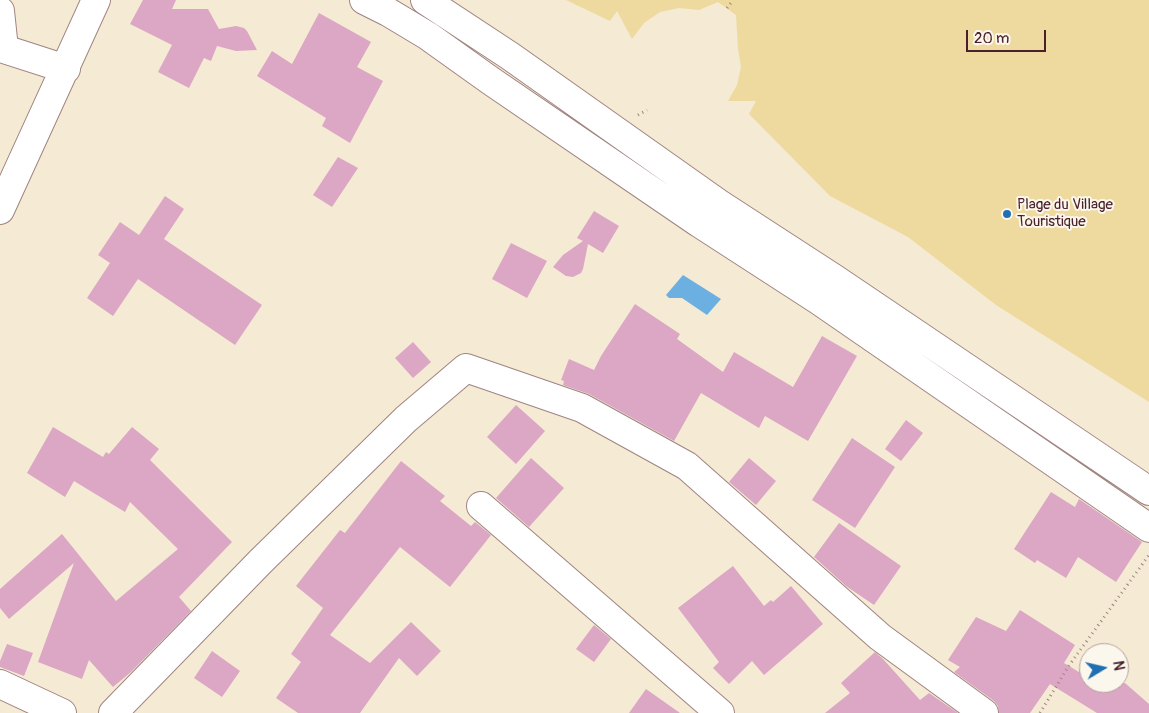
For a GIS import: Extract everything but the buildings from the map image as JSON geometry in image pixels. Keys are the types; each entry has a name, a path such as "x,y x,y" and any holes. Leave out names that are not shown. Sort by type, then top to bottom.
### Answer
{"street":[{"path":"0,210 96,0"},
{"path":"364,0 428,36 699,223 818,300 1149,528"},
{"path":"425,0 510,56 718,203 1149,491"},
{"path":"0,11 2,51 66,68"},
{"path":"894,353 913,332"},
{"path":"113,713 260,561 350,473 406,419 466,368 582,408 687,466 880,637 984,713"},
{"path":"481,506 720,713"},
{"path":"0,684 62,713"}],"path":[{"path":"727,8 732,0"},
{"path":"1040,713 1068,667 1149,555"}],"sand":[{"name":"Plage du Village Touristique","path":"566,0 1149,0 1149,402 996,305 908,237 830,196 749,114 756,101 728,101 737,85 741,67 736,15 718,2 699,10 679,8 660,12 644,23 632,39 617,11 610,21"}],"water":[{"path":"683,275 721,299 707,315 682,298 669,298 666,295"}],"place":[{"name":"Plage du Village Touristique","path":"1007,214"}]}
